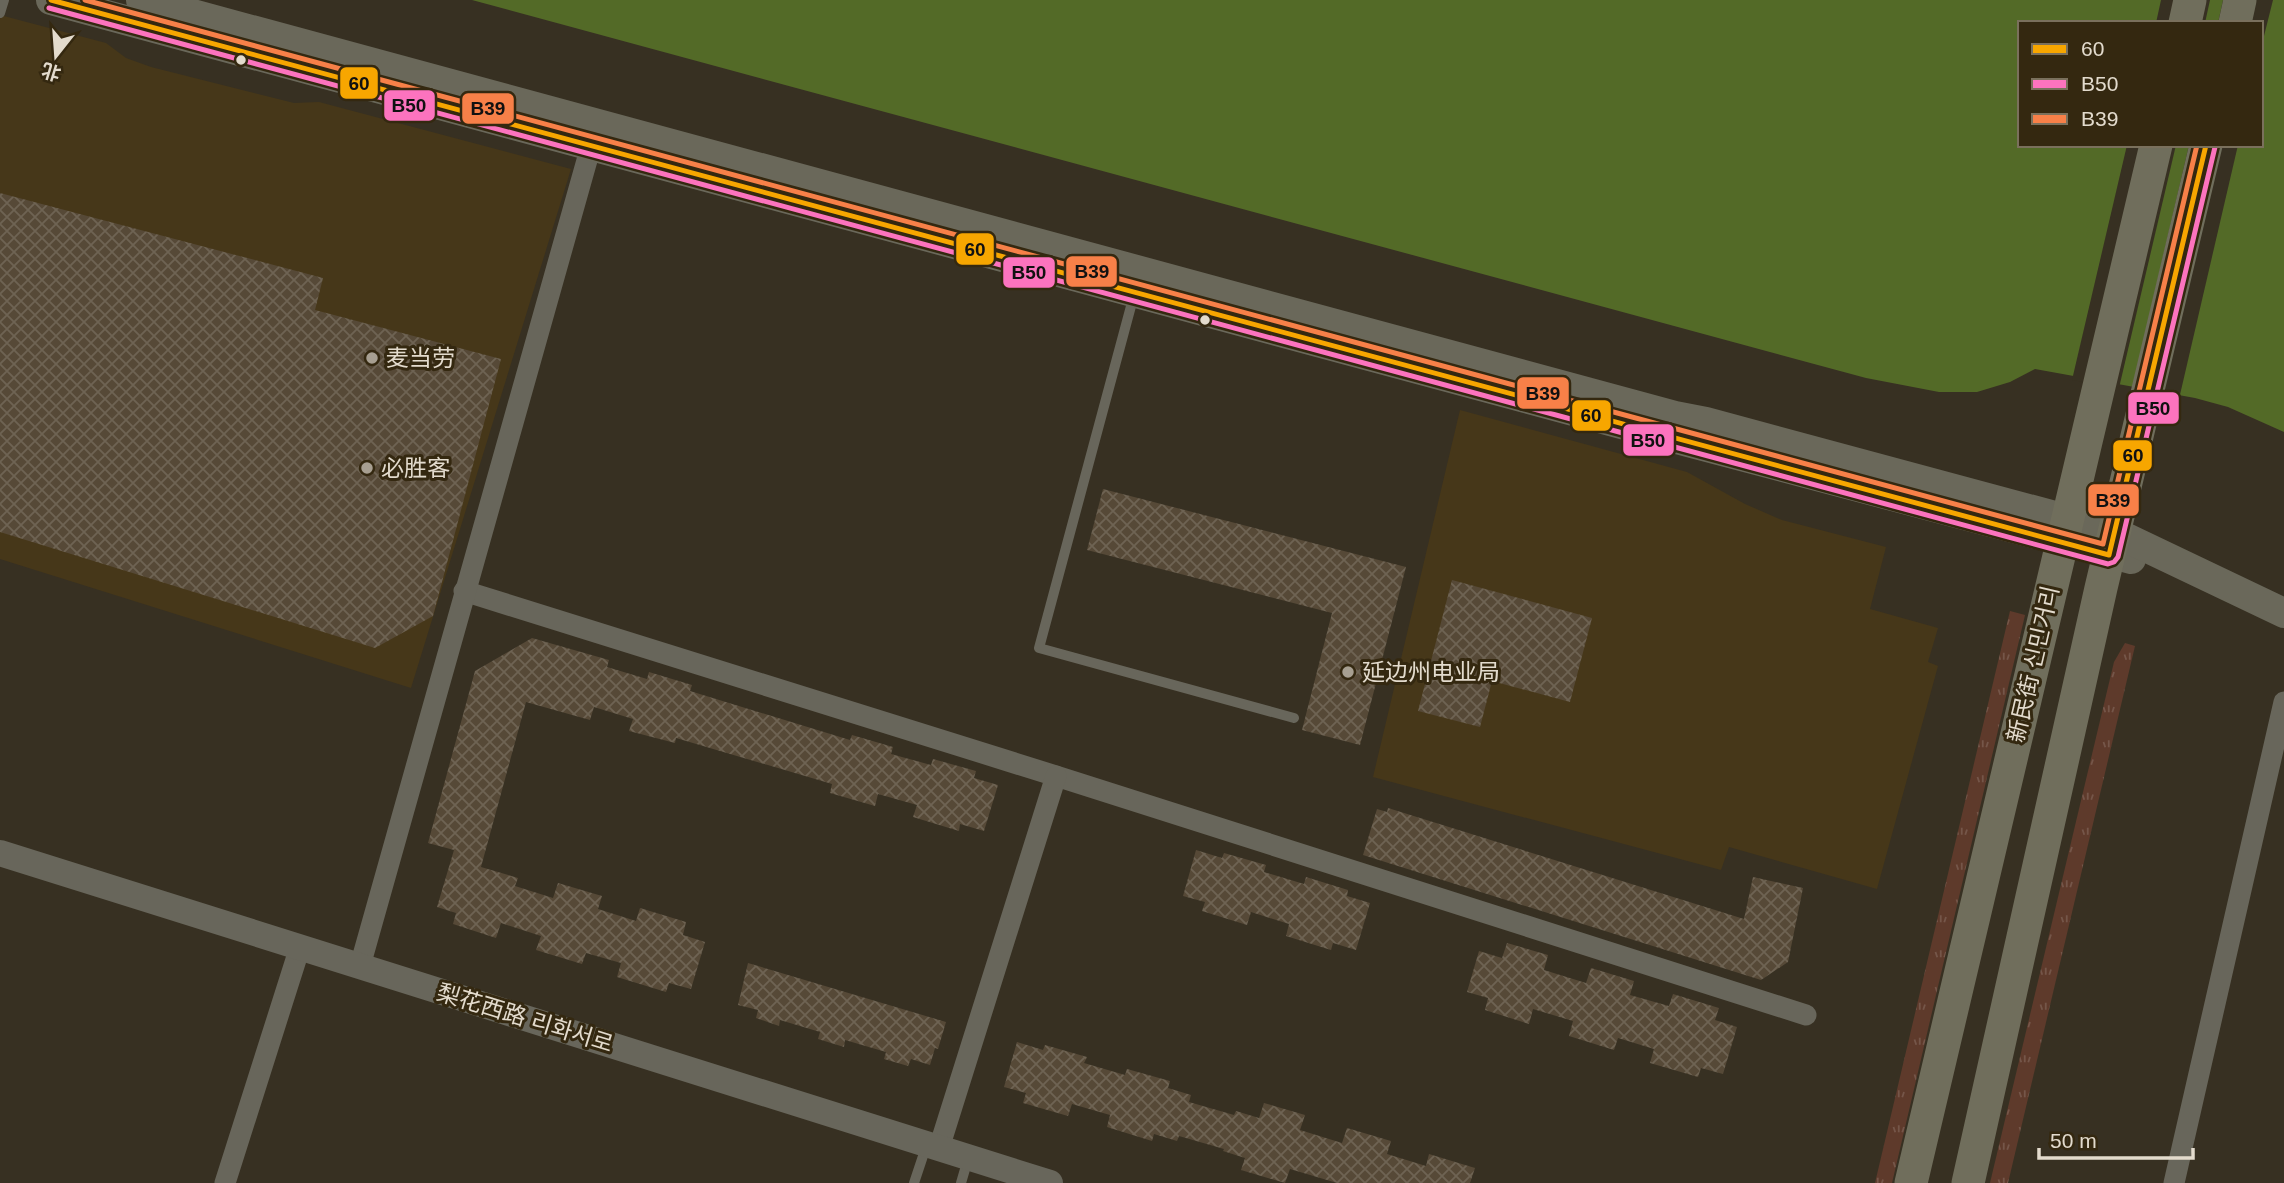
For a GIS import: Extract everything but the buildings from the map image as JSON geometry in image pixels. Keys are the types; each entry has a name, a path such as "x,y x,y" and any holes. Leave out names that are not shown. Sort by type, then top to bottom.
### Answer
{"highway":[{"path":"2185,21 2190,0"},
{"path":"2235,21 2240,0"},
{"name":"新民街 신민거리","path":"1911,1183 2156,147"},
{"path":"1968,1183 2134,446 2206,147"}],"main road":[{"path":"51,0 1135,293 2112,544 2183,567 2284,614"},
{"path":"141,0 1648,409 1706,422 2064,531"}],"street":[{"path":"360,966 591,146"},
{"path":"464,591 1806,1015"},
{"path":"2174,1183 2284,702"},
{"path":"933,1146 1056,776"},
{"name":"梨花西路 리화서로","path":"0,853 1050,1183"},
{"path":"225,1183 300,947"}],"lane":[{"path":"0,12 4,0"},
{"path":"1135,293 1039,648 1294,718"},
{"path":"914,1183 933,1146"},
{"path":"961,1183 969,1157"}],"shaded area":[{"path":"472,0 2284,0 2284,432 2228,407 2195,398 2035,369 2010,382 1977,392 1939,392 1866,378"},
{"path":"0,15 106,43 126,58 151,67 294,103 319,102 571,169 411,688 0,559"},
{"path":"1460,410 1687,472 1745,504 1782,520 1886,547 1870,609 1938,628 1928,662 1938,666 1877,889 1729,847 1721,870 1373,777"}],"green space":[{"path":"2010,611 2025,615 1892,1183 1875,1183"},
{"path":"2125,643 2135,646 2008,1183 1990,1183 2114,662"}],"pier":[{"path":"2161,0 2210,0 2205,21 2156,21"},
{"path":"2223,0 2273,0 2263,40 2263,21 2218,21"},
{"path":"2127,147 2176,147 2119,388 2072,380"},
{"path":"2189,147 2238,147 2179,399 2132,390"}],"transit line":[{"name":"60","path":"51,0 2109,555 2206,147"},
{"name":"B39","path":"85,0 2103,544 2197,147"},
{"name":"B50","path":"49,8 2108,564 2118,557 2215,147"}],"place":[{"name":"麦当劳","path":"372,358"},
{"name":"必胜客","path":"367,468"},
{"name":"延边州电业局","path":"1348,672"}]}
